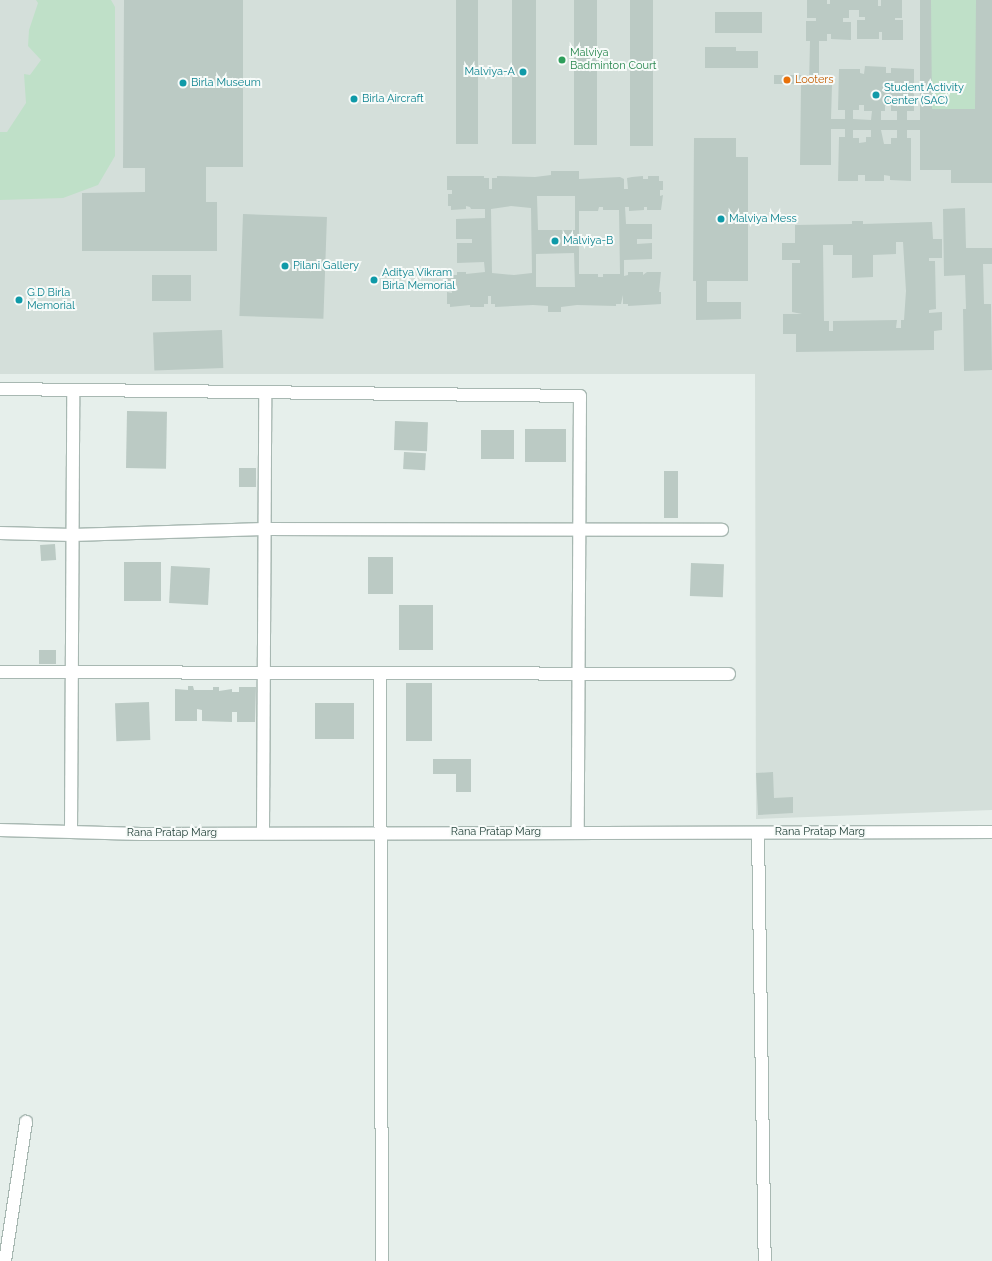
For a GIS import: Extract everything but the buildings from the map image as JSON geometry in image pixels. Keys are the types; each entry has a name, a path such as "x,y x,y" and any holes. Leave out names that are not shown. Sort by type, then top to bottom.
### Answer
{"street":[{"path":"0,389 580,396 578,833"},
{"path":"71,831 73,391"},
{"path":"263,832 264,393"},
{"path":"0,533 72,535 264,529 722,530"},
{"path":"0,672 729,674"},
{"path":"380,673 382,1261"},
{"name":"Rana Pratap Marg","path":"0,830 141,834 263,832 992,832"},
{"path":"758,832 765,1261"},
{"path":"5,1261 26,1122"}],"shaded area":[{"path":"0,0 992,0 992,810 756,819 755,374 0,374"}],"green space":[{"path":"36,0 111,0 115,7 115,156 98,185 63,198 0,200 0,132 7,132 26,103 24,74 30,75 41,60 28,46 29,30 38,3"},
{"path":"931,0 976,0 976,109 931,109"}],"place":[{"name":"Malviya Badminton Court","path":"562,60"},
{"name":"Malviya-A","path":"523,72"},
{"name":"Looters","path":"787,80"},
{"name":"Birla Museum","path":"183,83"},
{"name":"Student Activity Center (SAC)","path":"876,95"},
{"name":"Birla Aircraft","path":"354,99"},
{"name":"Malviya Mess","path":"721,219"},
{"name":"Malviya-B","path":"555,241"},
{"name":"Pilani Gallery","path":"285,266"},
{"name":"Aditya Vikram Birla Memorial","path":"374,280"},
{"name":"G.D Birla Memorial","path":"19,300"}]}
